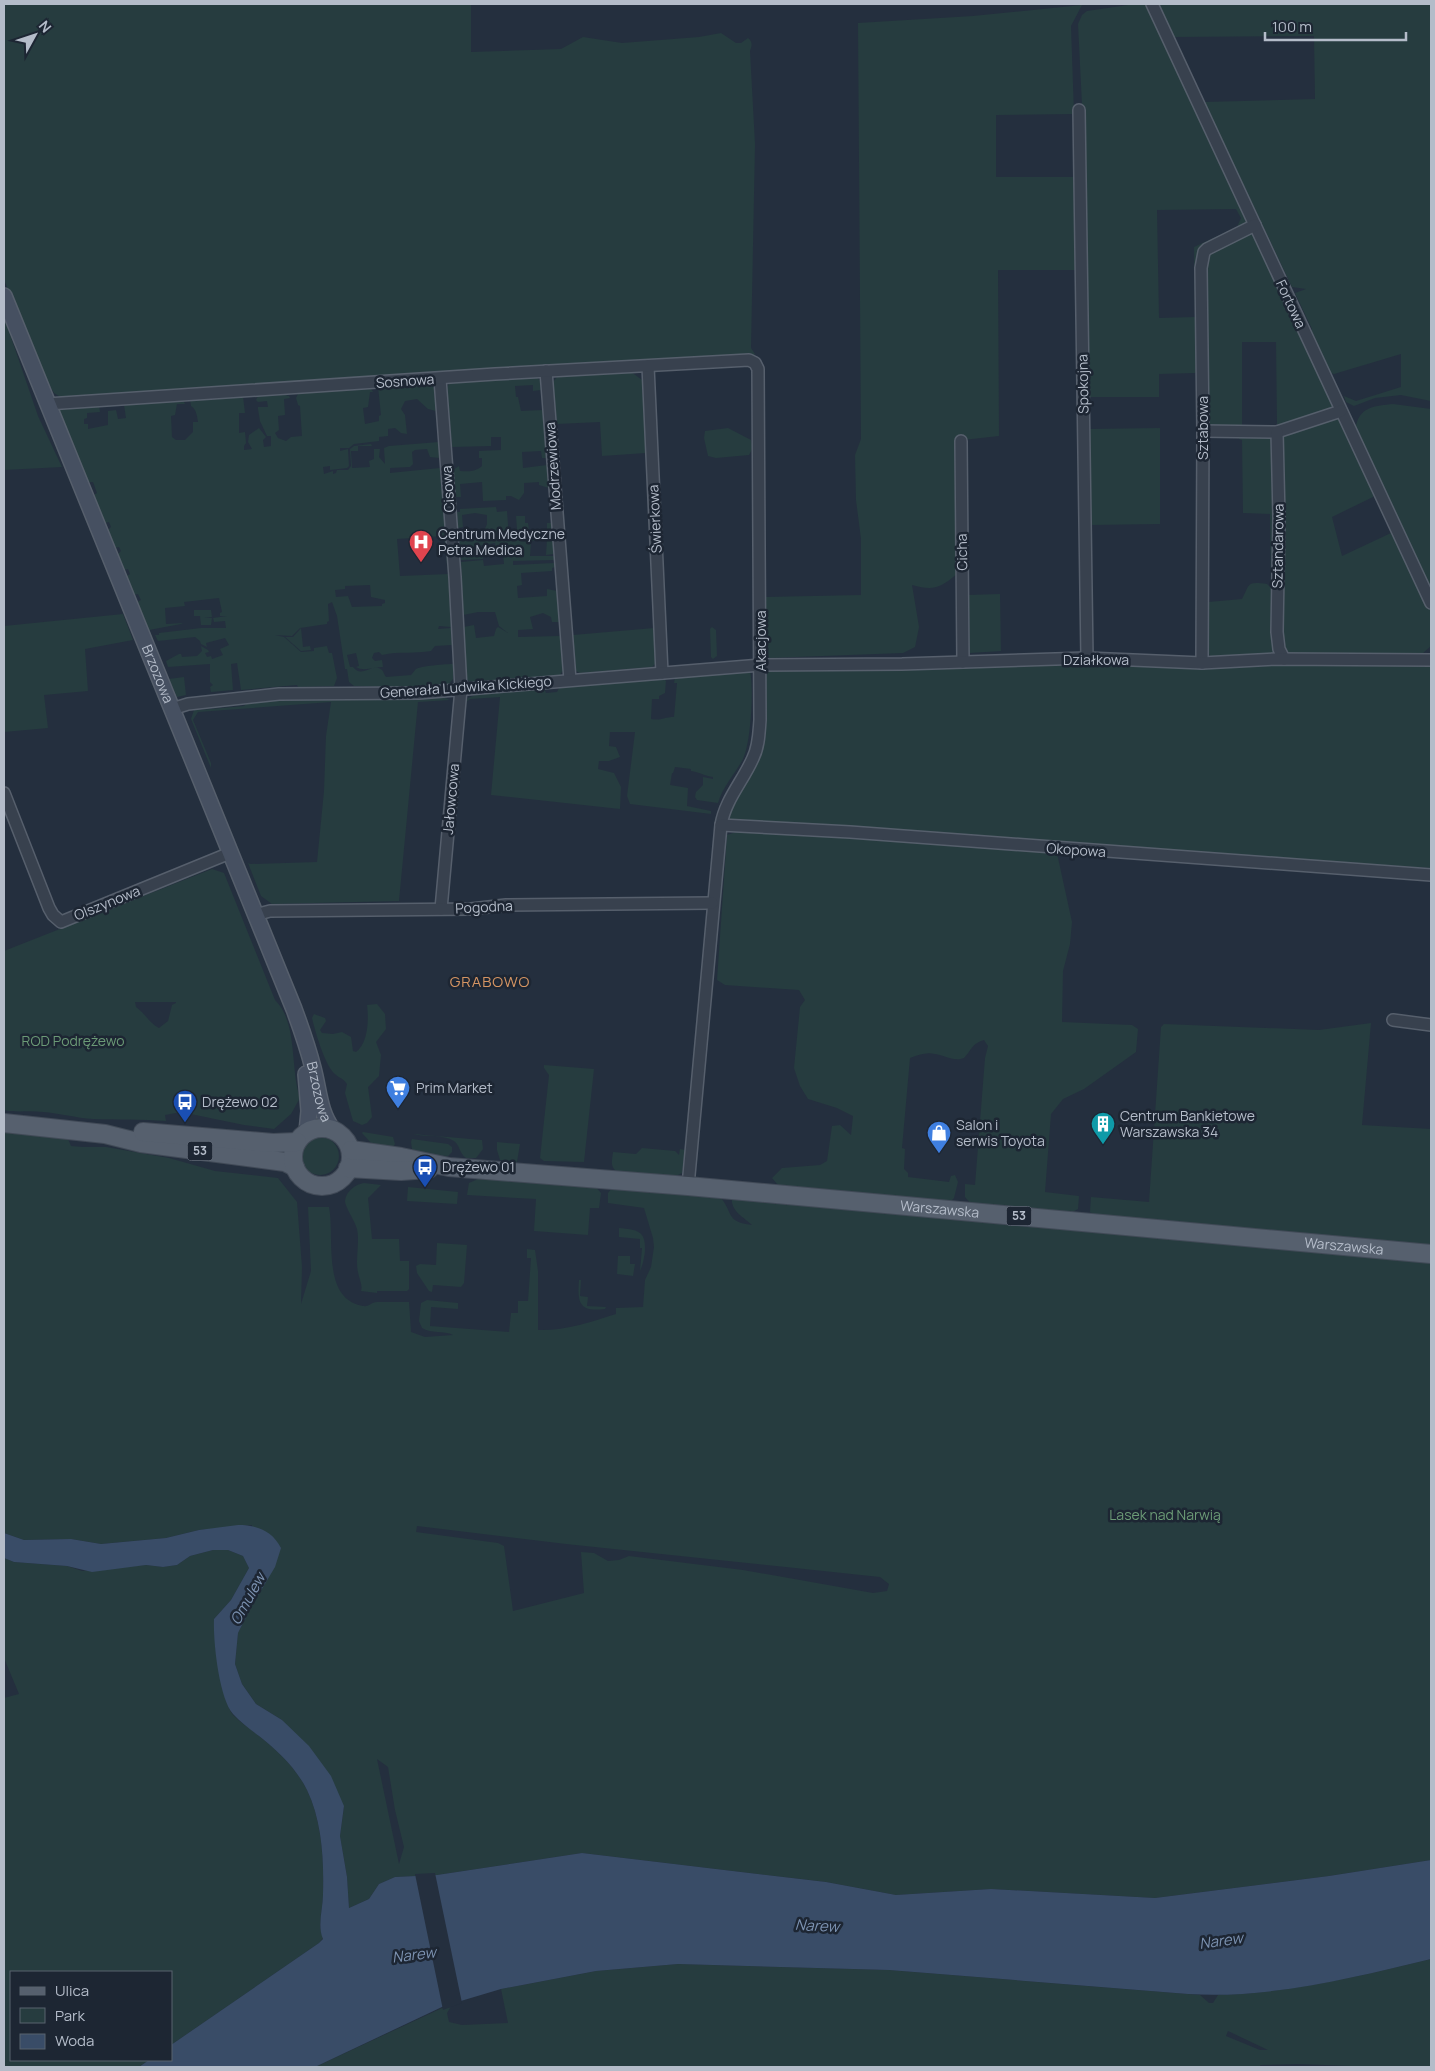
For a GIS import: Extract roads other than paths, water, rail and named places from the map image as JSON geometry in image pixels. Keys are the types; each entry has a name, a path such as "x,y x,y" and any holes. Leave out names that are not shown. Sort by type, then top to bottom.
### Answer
{"main road":[{"name":"Brzozowa","path":"4,296 294,1009 313,1067 322,1109 327,1122 333,1130"},
{"name":"Brzozowa","path":"302,1137 309,1111 306,1067 308,1052"},
{"name":"53","path":"4,1123 106,1134 141,1143 285,1162 295,1167 306,1181 324,1186 341,1179 348,1168"},
{"name":"53","path":"106,1134 122,1130 273,1143 302,1137 321,1128 333,1130"},
{"path":"333,1130 346,1141 351,1150 348,1168"},
{"path":"295,1167 293,1155 302,1137"},
{"name":"Warszawska","path":"351,1150 401,1157 449,1167 688,1186 1431,1254"},
{"name":"Warszawska","path":"348,1168 401,1171 449,1167"}],"street":[{"name":"Fortowa","path":"1152,4 1431,603"},
{"name":"Spokojna","path":"1078,110 1087,658"},
{"name":"Sztabowa","path":"1202,663 1202,260 1204,252 1211,246 1255,225"},
{"name":"Sosnowa","path":"47,404 546,371 749,360 755,363 758,369"},
{"name":"Świerkowa","path":"648,366 662,673"},
{"name":"Akacjowa","path":"688,1186 720,826 730,798 754,758 760,720 758,369"},
{"name":"Modrzewiowa","path":"546,371 570,680"},
{"name":"Cisowa","path":"440,379 455,576 461,689"},
{"path":"1203,431 1277,432 1341,411"},
{"name":"Sztandarowa","path":"1277,432 1279,517 1276,632 1279,649 1284,659"},
{"name":"Cicha","path":"961,441 963,662"},
{"name":"Działkowa","path":"761,665 1087,658 1202,663 1284,659 1431,660"},
{"name":"Generała Ludwika Kickiego","path":"172,709 188,704 279,694 419,693 761,665"},
{"name":"Jałowcowa","path":"441,909 461,689"},
{"name":"Olszynowa","path":"4,792 49,908 53,915 62,922 230,853"},
{"name":"Okopowa","path":"720,826 850,832 1431,876"},
{"name":"Pogodna","path":"255,915 270,911 471,909 515,905 712,903"},
{"path":"1393,1020 1431,1025"}],"water":[{"path":"238,1525 251,1526 268,1533 281,1548 275,1567 238,1633 235,1664 242,1684 256,1704 282,1720 309,1746 331,1776 344,1806 340,1836 347,1877 349,1908 369,1899 379,1884 395,1877 437,1875 582,1853 826,1882 896,1895 991,1889 1155,1898 1329,1876 1431,1860 1431,1959 1311,1986 1219,1995 889,1970 678,1964 596,1971 501,1989 444,2006 315,2067 139,2067 148,2061 172,2061 172,2044 323,1939 320,1923 323,1868 321,1841 316,1815 303,1782 292,1767 233,1714 224,1696 216,1655 214,1619 231,1600 249,1568 243,1556 228,1550 213,1550 190,1556 177,1565 163,1567 146,1565 92,1572 67,1566 14,1562 4,1558 4,1533 24,1540 71,1539 101,1544 166,1538 199,1530"}],"place":[{"name":"Centrum Medyczne Petra Medica","path":"421,563"},
{"name":"Prim Market","path":"398,1109"},
{"name":"Drężewo 02","path":"185,1123"},
{"name":"Centrum Bankietowe Warszawska 34","path":"1103,1145"},
{"name":"Salon i serwis Toyota","path":"939,1154"},
{"name":"Drężewo 01","path":"425,1188"}],"district":[{"name":"GRABOWO","path":"490,982"}],"park label":[{"name":"ROD Podrężewo","path":"73,1041"},
{"name":"Lasek nad Narwią","path":"1165,1515"}],"water label":[{"name":"Omulew","path":"248,1599"},
{"name":"Narew","path":"817,1926"},
{"name":"Narew","path":"1221,1941"},
{"name":"Narew","path":"414,1955"}]}
